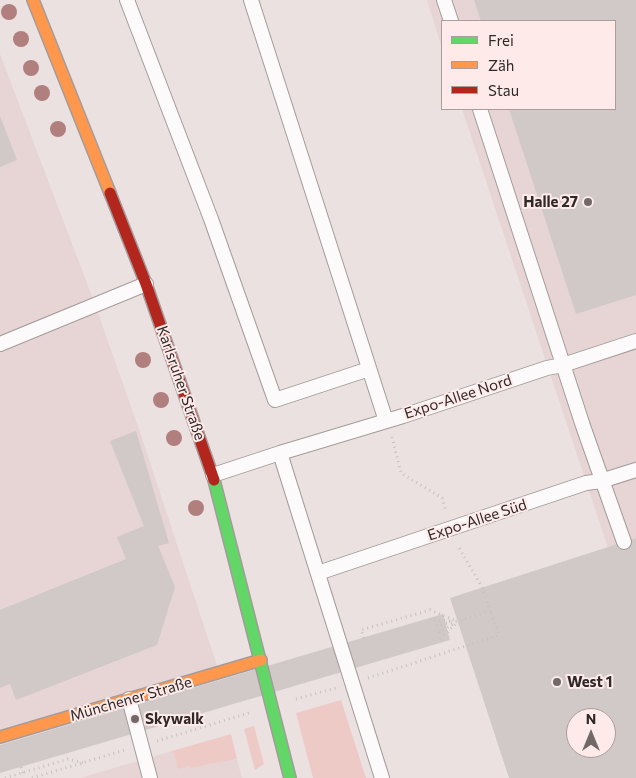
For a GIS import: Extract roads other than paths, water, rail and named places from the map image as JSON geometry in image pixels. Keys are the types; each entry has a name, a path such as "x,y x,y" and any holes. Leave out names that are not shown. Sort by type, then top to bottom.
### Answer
{"main road":[{"name":"Karlsruher Straße","path":"33,0 146,284 213,475 290,778"},
{"name":"Münchener Straße","path":"0,737 261,660"}],"lane":[{"path":"127,0 160,82 225,256 275,400 369,369"},
{"path":"251,0 386,421"},
{"path":"444,0 451,20"},
{"path":"480,110 601,481 624,542"},
{"path":"0,344 146,284"},
{"name":"Expo-Allee Nord","path":"213,475 547,368 563,365 636,342"},
{"path":"280,453 382,778"},
{"name":"Expo-Allee Süd","path":"318,573 586,483 601,481 636,470"},
{"path":"129,699 150,778"}],"place":[{"name":"Halle 27","path":"588,202"},
{"name":"West 1","path":"557,682"},
{"name":"Skywalk","path":"135,719"}]}
